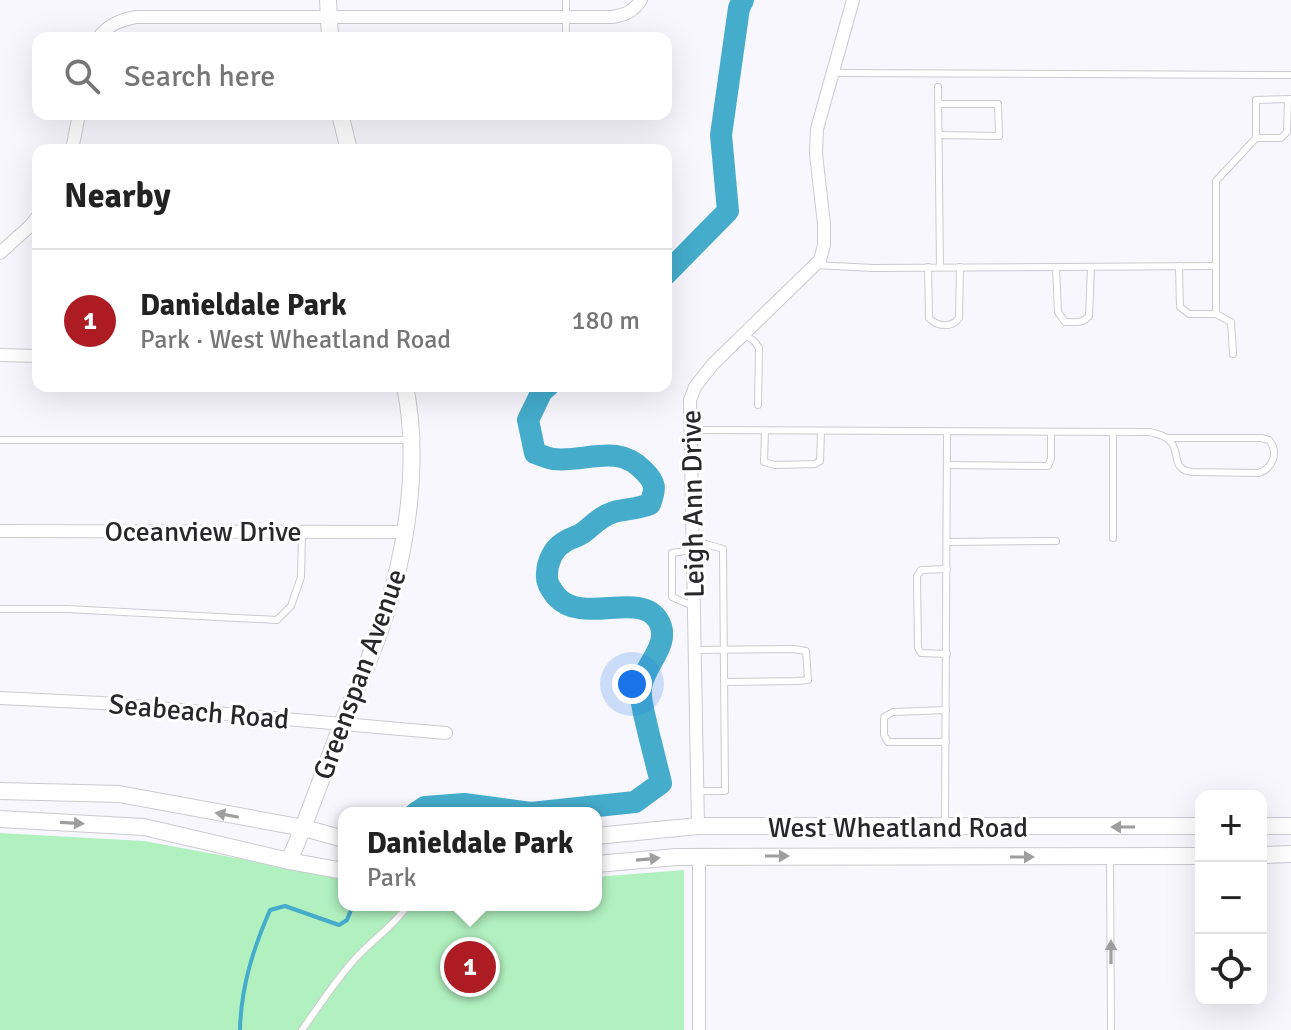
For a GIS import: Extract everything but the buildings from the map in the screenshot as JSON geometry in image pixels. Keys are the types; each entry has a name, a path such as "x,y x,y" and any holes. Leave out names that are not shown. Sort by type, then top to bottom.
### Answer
{"main road":[{"path":"328,0 330,32"},
{"path":"342,120 348,144"},
{"name":"Greenspan Avenue","path":"289,861 382,625 406,532 411,440 406,392"},
{"path":"0,791 119,794 304,828 338,837"},
{"path":"0,819 144,827 338,870"},
{"path":"698,826 699,856"},
{"name":"West Wheatland Road","path":"602,835 698,826 1195,826"},
{"path":"1267,826 1291,826"},
{"path":"944,857 945,828"},
{"path":"1267,855 1291,854"},
{"name":"West Wheatland Road","path":"602,863 699,856 1195,856"}],"street":[{"path":"103,32 120,20 136,17 612,17 632,10 641,0"},
{"path":"815,265 820,260 824,245 816,154 817,129 853,0"},
{"path":"73,144 78,120"},
{"path":"0,253 32,224"},
{"name":"Leigh Ann Drive","path":"698,826 690,400 695,387 713,364 815,265"},
{"path":"0,355 32,356"},
{"name":"Oceanview Drive","path":"0,531 406,532"},
{"name":"Seabeach Road","path":"0,698 101,703 446,733"},
{"path":"699,856 699,1030"}],"lane":[{"path":"566,0 566,32"},
{"path":"831,73 1291,75"},
{"path":"938,87 940,267"},
{"path":"1216,314 1216,181 1256,138 1256,100 1289,100 1287,132 1281,138 1256,138"},
{"path":"939,104 998,104 999,136 940,135"},
{"path":"815,265 1216,266"},
{"path":"1179,266 1180,307 1189,314 1216,314 1231,322 1233,354"},
{"path":"928,267 929,318 934,323 942,324 951,324 959,318 960,267"},
{"path":"1056,267 1058,312 1065,322 1076,322 1085,321 1089,316 1091,267"},
{"path":"744,334 759,348 758,405"},
{"path":"689,430 1150,432 1167,438 1261,438 1273,445 1274,457 1266,471 1258,473 1185,472 1179,466 1172,443 1167,438"},
{"path":"765,431 764,462 775,465 815,464 820,461 821,431"},
{"path":"945,828 947,431"},
{"path":"947,465 1048,466 1051,432"},
{"path":"1113,432 1113,538"},
{"path":"0,440 411,440"},
{"path":"0,609 104,610 277,620 291,606 301,577 302,532"},
{"path":"947,542 1056,541"},
{"path":"693,606 672,597 672,553 706,544 723,549 725,791 698,791"},
{"path":"947,569 921,570 917,576 918,648 921,653 947,654"},
{"path":"694,650 806,651 808,680 725,682"},
{"path":"946,710 893,712 884,717 884,735 888,742 946,742"},
{"path":"1110,857 1111,1030"},
{"path":"302,1030 356,958 404,911"}],"green space":[{"path":"0,833 144,841 338,876 338,911 602,911 602,877 684,870 684,1030 0,1030"}],"waterway":[{"path":"672,268 728,211 721,135 739,8 743,0"},
{"path":"542,392 528,420 535,453 553,459 623,457 644,471 653,482 654,490 650,504 609,514 559,546 547,570 549,586 567,604 595,609 638,608 649,612 662,629 660,646 643,679 641,692 661,783 635,802 588,807"},
{"path":"425,807 464,804 486,807"},
{"path":"240,1030 249,968 270,910 285,906 339,925 347,920 351,911"}],"place":[{"name":"Danieldale Park","path":"470,967"}]}
